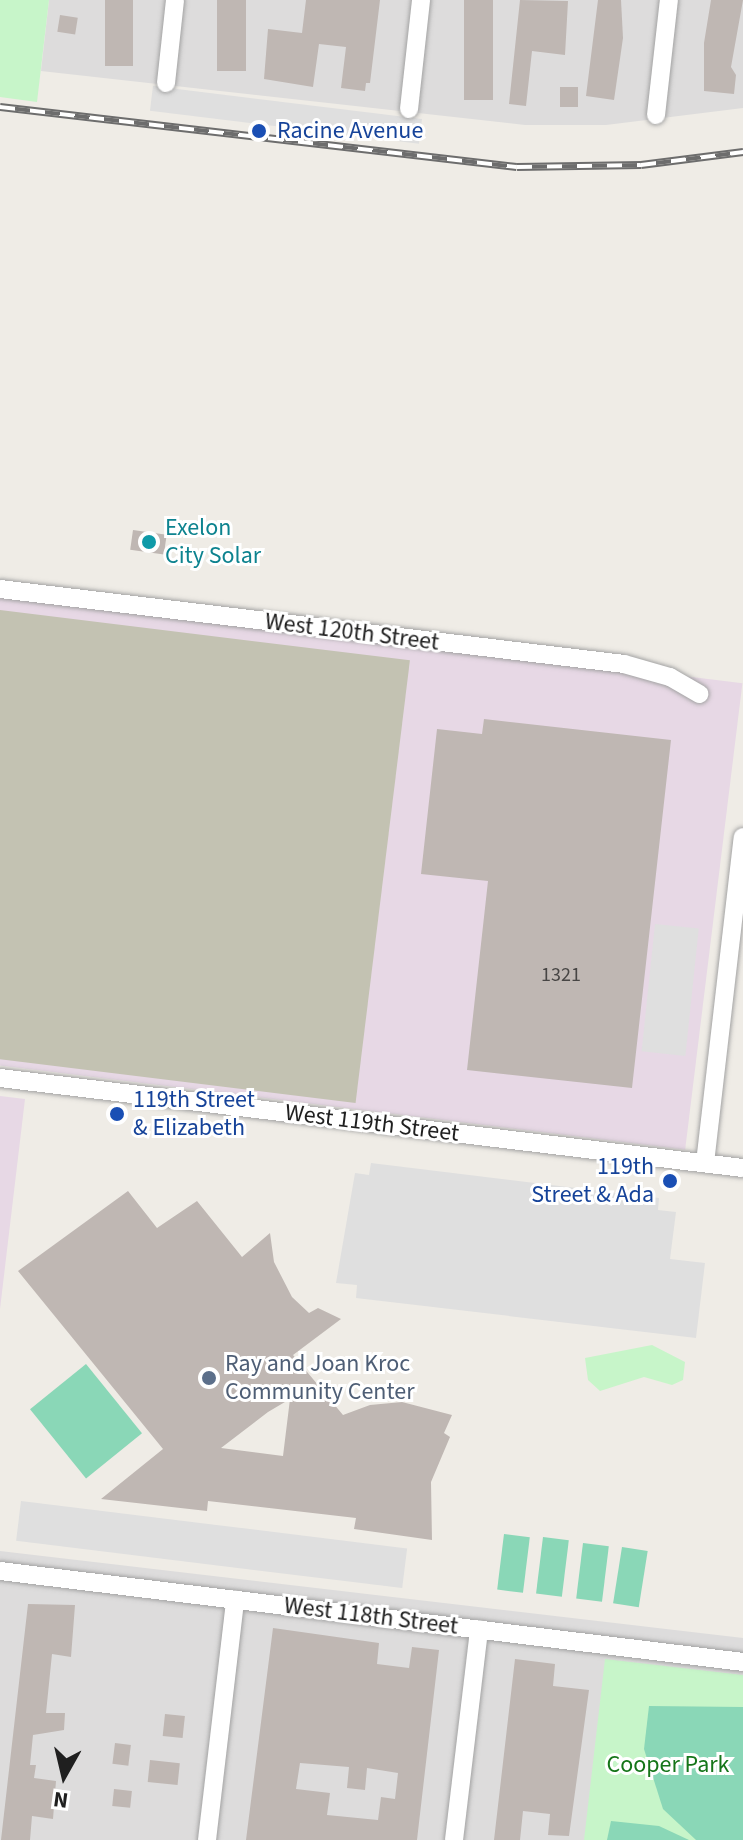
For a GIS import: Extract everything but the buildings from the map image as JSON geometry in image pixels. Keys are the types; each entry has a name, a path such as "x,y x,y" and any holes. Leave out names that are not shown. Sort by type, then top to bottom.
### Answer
{"street":[{"path":"166,83 175,0"},
{"path":"409,109 421,0"},
{"path":"656,115 669,0"},
{"name":"West 120th Street","path":"0,589 624,664 670,677 699,694"},
{"path":"705,1163 743,837"},
{"name":"West 119th Street","path":"0,1078 743,1168"},
{"name":"West 118th Street","path":"0,1571 743,1662"},
{"path":"207,1840 235,1600"},
{"path":"454,1840 479,1629"}],"shaded area":[{"path":"49,0 743,0 743,108 606,125 525,125 41,71"},
{"path":"153,86 422,119 419,144 150,111"},
{"path":"0,592 742,683 685,1150 0,1066"},
{"path":"0,610 410,660 356,1103 0,1059"},
{"path":"655,924 699,929 685,1056 642,1051"},
{"path":"0,1096 25,1099 0,1309"},
{"path":"371,1163 659,1198 658,1210 676,1212 670,1259 705,1263 696,1338 356,1298 357,1285 336,1283 355,1173 369,1175"},
{"path":"21,1501 407,1548 402,1588 16,1541"},
{"path":"0,1551 743,1638 743,1840 0,1840"}],"green space":[{"path":"0,0 49,0 37,102 0,97"},
{"path":"652,1345 685,1362 683,1380 672,1385 644,1377 600,1391 588,1380 585,1358"},
{"path":"86,1364 142,1433 86,1478 30,1409"},
{"path":"504,1534 530,1537 523,1593 497,1590"},
{"path":"543,1537 569,1540 562,1597 536,1594"},
{"path":"583,1543 609,1546 602,1602 576,1599"},
{"path":"622,1547 648,1551 639,1607 613,1603"},
{"name":"Cooper Park","path":"605,1659 743,1675 743,1840 584,1840"},
{"path":"649,1706 743,1707 743,1840 696,1840 663,1809 644,1749"},
{"path":"611,1821 659,1826 689,1840 607,1840"}],"railway":[{"path":"0,107 517,167 641,165 743,152"}],"place":[{"name":"Racine Avenue","path":"259,131"},
{"name":"Exelon City Solar","path":"149,542"},
{"name":"119th Street & Elizabeth","path":"117,1114"},
{"name":"119th Street & Ada","path":"670,1181"},
{"name":"Ray and Joan Kroc Community Center","path":"209,1378"}]}
